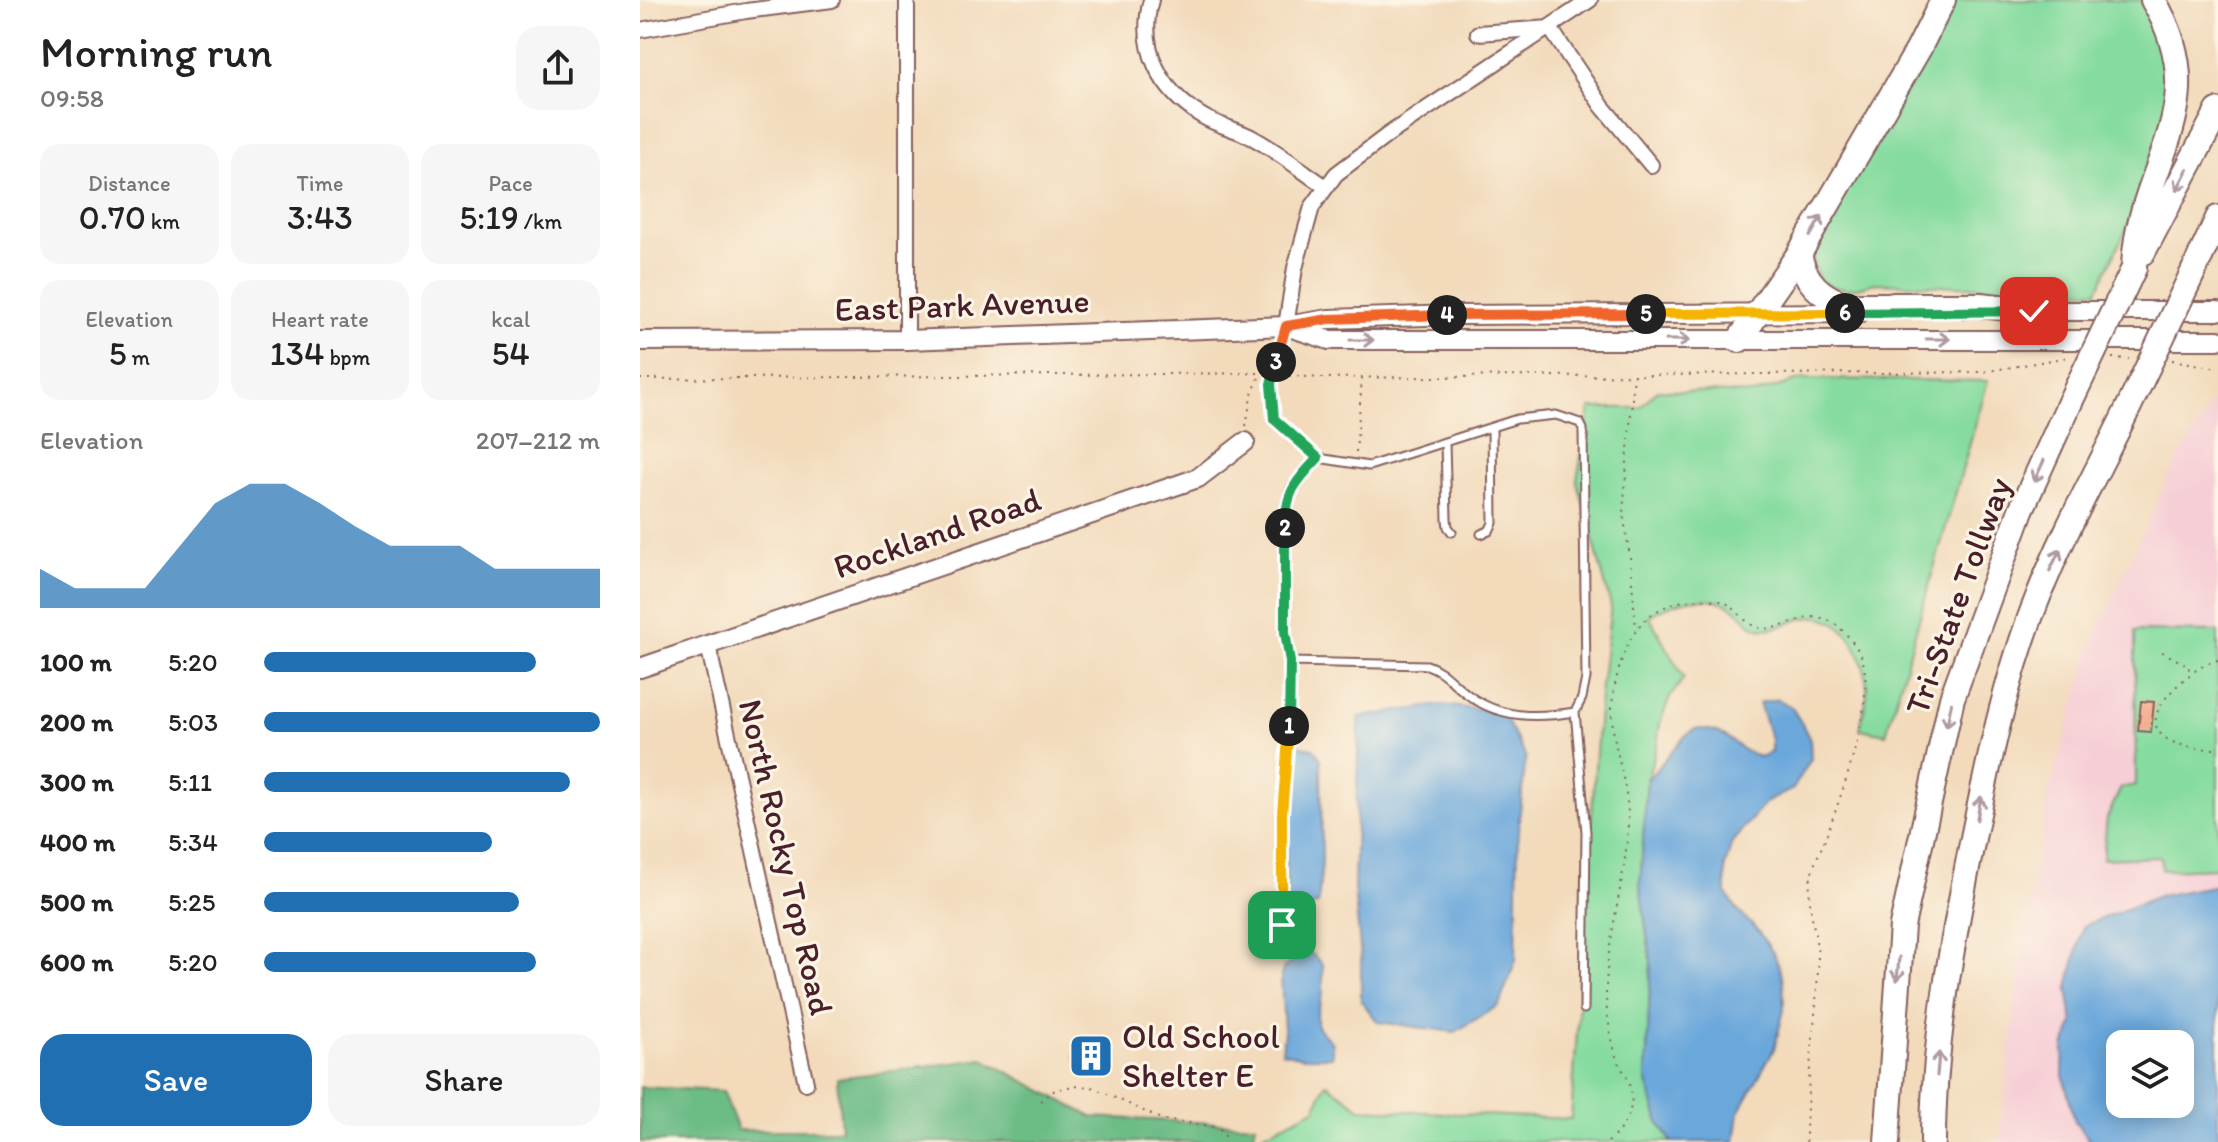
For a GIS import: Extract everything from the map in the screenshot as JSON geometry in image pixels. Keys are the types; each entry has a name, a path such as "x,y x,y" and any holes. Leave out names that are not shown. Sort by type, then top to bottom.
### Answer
{"highway":[{"path":"1739,340 1799,254 1918,50 1943,0"},
{"path":"2134,268 2135,240 2176,134 2184,97 2183,57 2178,39 2153,0"},
{"name":"Tri-State Tollway","path":"1887,1142 1902,926 1952,698 2021,510 2134,268 2218,111"},
{"path":"1933,1142 1941,1031 1956,925 1985,780 2037,597 2212,237 2218,218"},
{"path":"1799,254 1809,281 1825,297 1846,305 1980,305 2034,311"}],"main road":[{"path":"1286,326 1329,319 1371,317 2218,311"},
{"name":"East Park Avenue","path":"640,341 907,340 1286,326"},
{"path":"1286,326 1329,340 2218,340"},
{"name":"Rockland Road","path":"640,668 1198,478 1245,442"}],"street":[{"path":"640,30 746,11 832,0"},
{"path":"907,0 907,340"},
{"path":"1151,0 1147,15 1149,55 1174,93 1201,116 1265,145 1326,187"},
{"path":"1286,326 1295,268 1312,207 1336,174 1389,134 1590,0"},
{"path":"1478,33 1550,28"},
{"path":"1550,28 1602,106 1651,165"},
{"name":"North Rocky Top Road","path":"708,645 806,1083"}],"lane":[{"path":"1286,326 1272,374 1274,419 1318,458 1369,466 1517,419 1556,415 1580,423 1583,429 1586,678 1575,712 1586,832 1584,1009"},
{"path":"1481,534 1489,531 1493,523 1492,428"},
{"path":"1445,442 1447,519 1452,532"},
{"path":"1281,941 1282,814 1290,662 1285,632 1286,504 1291,488 1318,458"},
{"path":"1290,662 1427,665 1441,670 1465,693 1485,706 1512,715 1548,716 1575,712"}],"path":[{"path":"1290,375 1983,372 2073,356"},
{"path":"2103,358 2133,359"},
{"path":"2163,360 2218,368"},
{"path":"640,379 1263,373 1246,416 1245,442"},
{"path":"1634,374 1623,513 1636,631"},
{"path":"1356,457 1362,377"},
{"path":"1608,1142 1623,1128 1631,1110 1630,1086 1617,1059 1606,998 1612,928 1628,817 1611,710 1622,657 1636,631 1649,616 1671,602 1711,600 1722,602 1736,610 1753,627 1764,629 1804,618 1830,619 1846,634 1861,657 1867,692 1860,729 1810,883 1818,963 1806,1142"},
{"path":"2162,652 2189,666 2200,667"},
{"path":"2218,660 2200,667 2189,676 2160,708 2156,717 2163,737 2176,746 2218,749"},
{"path":"2189,666 2189,676"},
{"path":"1040,1101 1055,1090 1073,1086 1092,1087 1163,1120 1222,1130 1228,1142"}],"shaded area":[{"path":"2218,393 2218,886 2159,896 2133,908 2068,987 2073,1024 2064,1047 2075,1121 2091,1142 1999,1142 2023,934 2048,793 2095,635 2175,463"}],"green space":[{"path":"1949,0 2148,0 2176,60 2148,183 2097,291 1874,283 1847,289 1821,282 1814,268 1812,233"},
{"path":"1803,379 1988,381 1886,734 1860,729 1867,693 1864,668 1853,642 1835,623 1811,617 1771,628 1758,628 1725,603 1703,599 1680,602 1649,616 1684,678 1670,697 1660,723 1647,780 1640,886 1651,961 1646,1078 1659,1123 1672,1142 1258,1142 1258,1137 1315,1109 1326,1083 1362,1109 1571,1119 1600,695 1611,606 1577,480 1590,408 1640,408 1657,390 1754,394"},
{"path":"2135,631 2218,632 2218,868 2162,870 2161,857 2103,859 2107,818 2121,788 2136,785"},
{"path":"983,1059 1092,1117 1256,1125 1252,1142 640,1142 640,1087 723,1091 738,1130 841,1130 837,1078"}],"water":[{"path":"1778,699 1792,708 1802,724 1810,740 1811,759 1793,789 1765,803 1732,842 1725,866 1726,893 1774,954 1783,980 1784,1010 1774,1049 1739,1112 1735,1142 1672,1142 1659,1123 1646,1078 1651,961 1640,886 1647,780 1685,736 1695,729 1717,732 1750,754 1760,757 1771,752 1771,740 1759,703"},
{"path":"1441,705 1502,712 1526,757 1518,830 1516,960 1499,1005 1455,1032 1378,1022 1361,1001 1361,958 1354,887 1359,717"},
{"path":"1296,745 1313,748 1321,759 1322,862 1318,904 1293,914 1287,899 1286,821 1288,782"},
{"path":"2218,886 2218,1142 2091,1142 2075,1121 2063,1075 2064,1047 2073,1024 2068,987 2083,926 2159,896"},
{"path":"1309,951 1323,965 1323,993 1317,1027 1332,1043 1332,1057 1303,1057 1282,1052 1281,976 1284,967"}],"building":[{"path":"2141,701 2154,702 2151,732 2138,731"},
{"name":"Old School Shelter E","path":"1103,1042 1109,1058 1079,1069 1073,1054"}],"place":[{"name":"Old School Shelter E","path":"1091,1056"}],"route":[{"path":"1282,925 1282,814 1290,662 1285,632 1286,504 1291,488 1318,458 1274,419 1272,374 1286,326 1329,319 1458,315 2034,311"}]}
